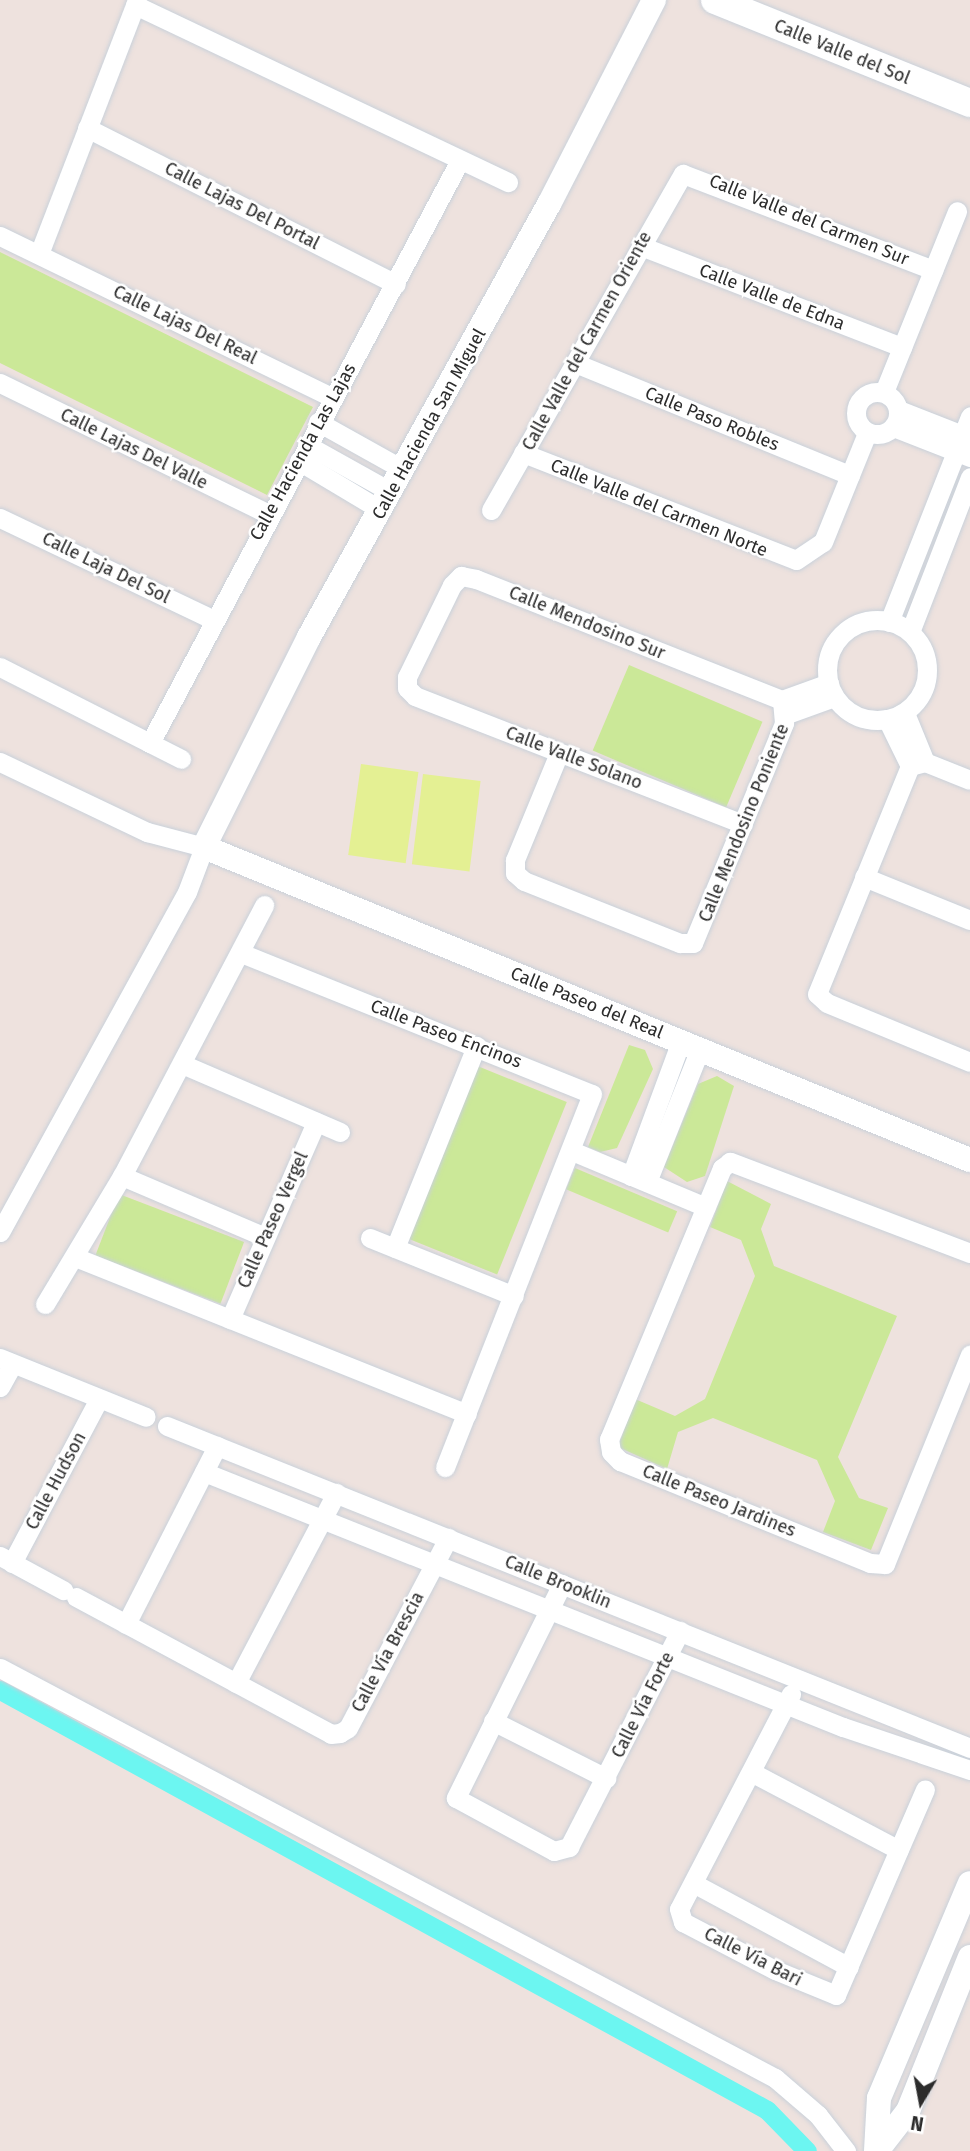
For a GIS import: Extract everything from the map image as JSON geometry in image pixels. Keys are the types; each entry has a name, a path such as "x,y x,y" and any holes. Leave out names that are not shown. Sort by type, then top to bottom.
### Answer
{"main road":[{"name":"Calle Valle del Sol","path":"715,0 970,103"}],"street":[{"name":"Calle Hacienda San Miguel","path":"204,847 309,637 404,470 654,0"},
{"path":"39,254 136,3 459,162 508,182"},
{"name":"Calle Lajas Del Portal","path":"87,128 396,285"},
{"name":"Calle Hacienda Las Lajas","path":"149,743 268,514 396,285 459,162"},
{"name":"Calle Valle del Carmen Oriente","path":"491,510 683,174"},
{"name":"Calle Valle del Carmen Sur","path":"683,174 933,270"},
{"path":"957,211 884,392 896,419 964,445"},
{"name":"Calle Lajas Del Real","path":"0,236 332,397"},
{"name":"Calle Valle de Edna","path":"641,246 902,347"},
{"name":"Calle Paso Robles","path":"575,363 850,475"},
{"name":"Calle Lajas Del Valle","path":"0,383 268,514"},
{"path":"884,392 863,396 856,408 857,423 867,433 883,434 896,419"},
{"path":"889,622 964,445 970,416"},
{"path":"318,422 404,470"},
{"path":"850,475 867,433"},
{"path":"303,453 386,501"},
{"name":"Calle Valle del Carmen Norte","path":"523,453 796,560 824,542 850,475"},
{"path":"910,632 970,477"},
{"name":"Calle Laja Del Sol","path":"0,518 212,619"},
{"name":"Calle Mendosino Sur","path":"407,688 412,666 461,576 784,707"},
{"path":"863,622 889,622 910,632 926,658 927,674 923,690 896,716 858,716 832,690 826,667 838,639 863,622"},
{"path":"0,667 181,760"},
{"name":"Calle Valle Solano","path":"407,688 559,752 743,824"},
{"path":"784,707 832,690"},
{"name":"Calle Mendosino Poniente","path":"559,752 515,860 516,873 524,881 680,943 693,943 743,824 784,707"},
{"path":"896,716 918,764 970,780"},
{"path":"0,762 147,832 204,847 187,892 0,1232"},
{"path":"918,764 864,877 817,994 827,1003 970,1062"},
{"name":"Calle Paseo del Real","path":"204,847 970,1160"},
{"path":"864,877 970,920"},
{"path":"45,1304 122,1176 264,905"},
{"name":"Calle Paseo Encinos","path":"241,953 592,1094 572,1151 445,1467"},
{"path":"639,1179 691,1045"},
{"path":"395,1248 476,1046"},
{"path":"181,1064 340,1132"},
{"name":"Calle Paseo Vergel","path":"230,1319 316,1122"},
{"path":"572,1151 705,1207"},
{"name":"Calle Paseo Jardines","path":"970,1253 740,1163 722,1168 609,1439 611,1452 620,1461 870,1563 885,1564 966,1376 970,1355"},
{"path":"122,1176 265,1237"},
{"path":"370,1238 514,1296"},
{"path":"75,1256 467,1414"},
{"path":"0,1386 6,1361 146,1418"},
{"name":"Calle Hudson","path":"69,1593 6,1560 99,1399"},
{"name":"Calle Brooklin","path":"167,1426 970,1748"},
{"path":"126,1624 217,1446"},
{"name":"Calle Brooklin","path":"204,1472 918,1756 938,1758 970,1770"},
{"path":"236,1683 336,1493"},
{"name":"Calle Vía Brescia","path":"69,1593 331,1734 340,1733 448,1538"},
{"name":"Calle Vía Forte","path":"562,1584 552,1611 493,1721 456,1798 554,1852 569,1847 680,1631"},
{"path":"0,1668 775,2078 818,2115 846,2151"},
{"name":"Calle Vía Bari","path":"799,1681 679,1909 683,1922 829,1994 842,1990 849,1967 925,1789"},
{"name":"Calle Vía Forte","path":"493,1721 606,1778"},
{"path":"938,1758 949,1740 970,1734"},
{"path":"751,1772 899,1850"},
{"name":"Calle Vía Bari","path":"693,1883 849,1967"},
{"path":"876,2151 879,2098 970,1883"},
{"path":"876,2151 908,2111 970,1956"},
{"path":"879,2098 908,2111"}],"green space":[{"path":"0,252 313,407 267,495 0,363"},
{"path":"629,665 762,722 726,807 593,751"},
{"path":"361,764 418,772 406,863 348,855"},
{"path":"423,774 481,781 469,871 412,864"},
{"path":"629,1045 645,1050 653,1069 617,1148 600,1152 588,1147"},
{"path":"475,1065 567,1102 497,1275 405,1237"},
{"path":"717,1076 734,1086 705,1176 687,1182 664,1167 698,1084"},
{"path":"575,1168 677,1211 668,1233 566,1189"},
{"path":"727,1181 771,1204 761,1229 774,1266 897,1316 838,1457 859,1498 888,1508 871,1550 823,1532 835,1501 817,1460 713,1418 678,1432 667,1469 618,1447 635,1399 675,1416 705,1399 755,1276 741,1240 710,1227"},
{"path":"119,1194 244,1242 220,1304 95,1256"}],"waterway":[{"path":"0,1690 767,2110 807,2151"}]}
